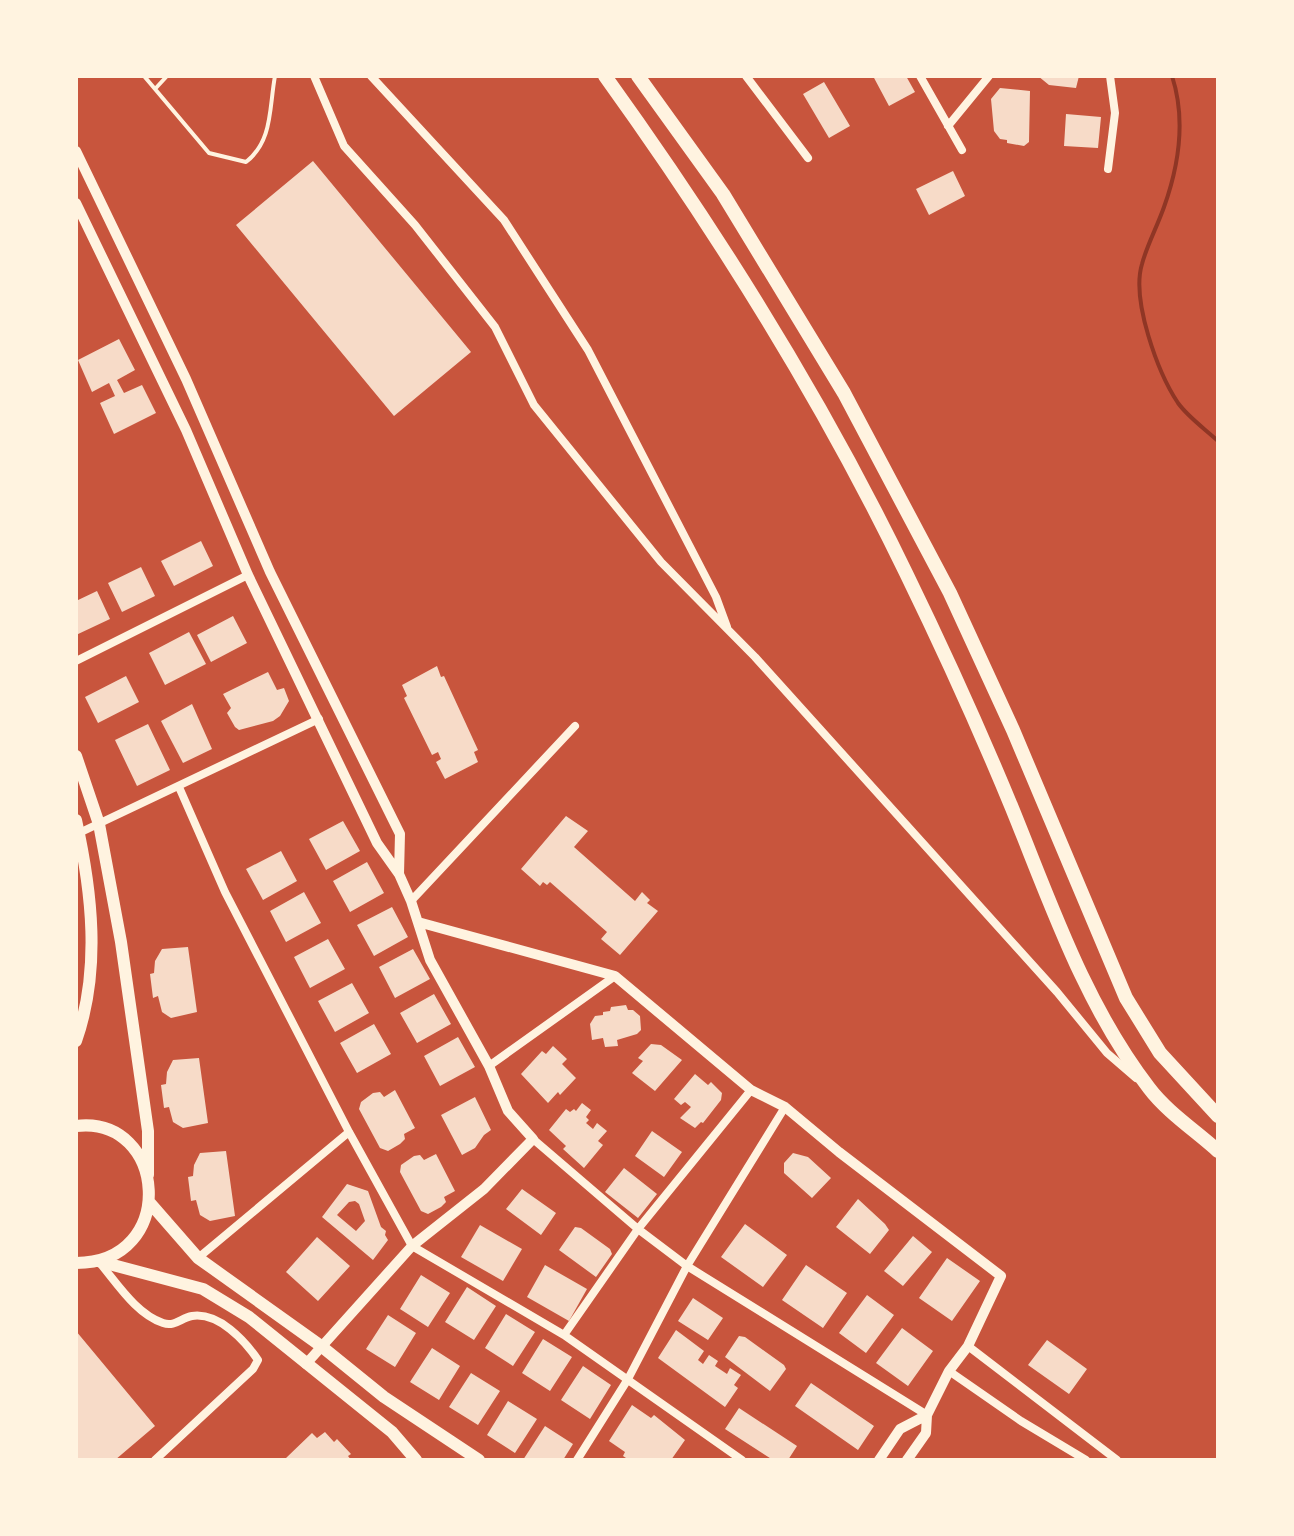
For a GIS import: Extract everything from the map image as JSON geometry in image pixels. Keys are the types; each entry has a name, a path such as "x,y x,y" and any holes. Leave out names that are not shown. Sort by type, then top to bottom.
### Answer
{"highway":[{"path":"605,76 699,208 865,493 906,572 984,740 1083,979 1109,1031 1151,1091 1218,1151"},
{"path":"638,76 723,194 844,393 950,593 1013,730 1126,998 1160,1053 1218,1116"}],"main road":[{"path":"76,756 99,824 121,942 148,1131 150,1203 144,1223 133,1240 117,1253 98,1261 77,1263"},
{"path":"76,1041 84,1019 93,947 89,883 78,826"},
{"path":"76,1126 106,1130 124,1140 139,1156 148,1175"},
{"path":"150,1203 198,1258 321,1346 384,1397 479,1460"},
{"path":"98,1261 203,1289 249,1317 392,1432 416,1460"}],"street":[{"path":"314,76 344,146 415,225 495,327 534,405 661,562 755,657 1057,992 1107,1053 1151,1091"},
{"path":"371,76 504,220 588,350 716,597 728,631"},
{"path":"746,76 808,158"},
{"path":"920,76 962,150"},
{"path":"948,126 989,76"},
{"path":"1108,169 1115,113 1110,76"},
{"path":"76,151 186,379 270,572 400,834 399,874"},
{"path":"76,203 186,430 248,575 377,843 399,874 430,960 489,1066 508,1111 533,1139 638,1229 687,1266 927,1415"},
{"path":"76,661 248,575"},
{"path":"78,826 99,824 319,719"},
{"path":"411,901 575,726"},
{"path":"179,787 225,892 349,1132 412,1246 564,1335 742,1460"},
{"path":"418,922 615,976 751,1090 785,1107 1001,1276 968,1346 949,1371 927,1415 926,1433 907,1460"},
{"path":"489,1066 615,976"},
{"path":"564,1335 638,1229 751,1090"},
{"path":"577,1460 628,1379 687,1266 785,1107"},
{"path":"198,1258 349,1132"},
{"path":"306,1364 412,1246 484,1189 533,1139"},
{"path":"98,1261 138,1307 163,1323 175,1324 193,1316 210,1319 245,1342 258,1360 253,1369 155,1460"},
{"path":"968,1346 1117,1460"},
{"path":"949,1371 1021,1421 1086,1460"},
{"path":"879,1460 900,1429 927,1415"}],"lane":[{"path":"144,76 209,153 246,162 258,153 267,138 275,76"},
{"path":"155,89 167,76"}],"building":[{"path":"873,76 906,76 915,92 889,106"},
{"path":"1038,76 1079,76 1076,88 1049,85"},
{"path":"824,82 850,126 829,138 803,94"},
{"path":"1000,88 1030,91 1029,142 1024,146 1007,143 994,131 991,99"},
{"path":"1066,114 1101,117 1098,148 1064,146"},
{"path":"313,161 471,352 394,416 236,225"},
{"path":"953,171 965,196 929,215 916,189"},
{"path":"119,339 135,370 117,380 124,393 142,385 156,413 114,434 100,403 115,396 109,383 92,392 78,360"},
{"path":"201,541 213,566 174,586 161,561"},
{"path":"141,567 155,596 122,612 108,583"},
{"path":"97,591 110,619 76,635 76,601"},
{"path":"233,616 247,643 211,662 197,635"},
{"path":"189,632 206,664 165,685 149,653"},
{"path":"437,666 478,750 474,752 478,762 445,779 436,762 441,759 438,752 432,755 404,698 407,696 402,685"},
{"path":"268,672 277,690 284,688 289,701 273,721 239,730 227,713 231,708 223,694"},
{"path":"126,676 139,702 98,723 85,697"},
{"path":"192,704 212,749 183,763 161,721"},
{"path":"148,724 170,770 137,786 115,740"},
{"path":"566,816 588,831 574,847 635,901 642,892 650,900 647,903 658,911 620,955 601,939 607,932 550,882 547,885 543,882 540,886 521,869"},
{"path":"343,821 360,851 326,870 309,839"},
{"path":"281,851 297,881 263,900 246,869"},
{"path":"367,862 384,893 350,912 333,881"},
{"path":"304,892 321,923 286,942 270,911"},
{"path":"392,907 408,937 374,956 357,925"},
{"path":"328,939 345,969 310,988 294,957"},
{"path":"188,947 197,1012 171,1018 162,1012 158,996 153,998 150,974 154,973 155,961 162,949"},
{"path":"413,949 430,979 395,998 379,967"},
{"path":"352,983 369,1013 335,1032 318,1001"},
{"path":"434,994 451,1024 417,1043 400,1013"},
{"path":"626,1005 628,1010 640,1016 641,1030 617,1040 618,1046 605,1047 603,1038 592,1040 590,1024 595,1016 603,1015 611,1007"},
{"path":"374,1024 391,1054 357,1073 340,1043"},
{"path":"458,1037 475,1067 440,1086 424,1056"},
{"path":"651,1044 661,1045 682,1060 655,1091 632,1073 643,1061 638,1058"},
{"path":"553,1046 567,1059 562,1064 576,1078 548,1103 521,1074 542,1051 546,1054"},
{"path":"199,1058 208,1123 183,1128 173,1122 169,1107 164,1108 161,1085 166,1084 173,1060"},
{"path":"695,1074 708,1085 711,1082 722,1093 721,1100 703,1123 695,1128 680,1118 691,1107 685,1102 681,1105 674,1099"},
{"path":"395,1090 415,1128 404,1134 405,1139 388,1151 380,1148 359,1109 361,1102 373,1093 380,1092 384,1097"},
{"path":"475,1097 491,1130 475,1148 462,1155 441,1115"},
{"path":"582,1103 591,1110 586,1123 593,1129 597,1123 607,1131 598,1141 603,1145 584,1168 563,1149 566,1146 549,1130 566,1109 576,1111"},
{"path":"652,1131 682,1152 664,1177 635,1156"},
{"path":"226,1151 235,1216 210,1221 200,1215 196,1200 191,1201 188,1177 193,1176 200,1153"},
{"path":"793,1153 808,1157 831,1178 812,1198 784,1173 784,1163"},
{"path":"436,1154 455,1191 444,1197 446,1202 441,1207 428,1214 421,1211 400,1172 401,1165 414,1156 420,1155 424,1160"},
{"path":"624,1168 657,1194 638,1218 605,1192"},
{"path":"347,1184 368,1191 388,1240 373,1260 322,1217","holes":["349,1202 359,1204 365,1221 356,1231 337,1215"]},
{"path":"522,1189 556,1213 541,1235 506,1209"},
{"path":"858,1199 889,1230 870,1254 836,1227"},
{"path":"745,1224 787,1255 763,1287 721,1257"},
{"path":"480,1225 522,1249 503,1281 461,1257"},
{"path":"575,1227 610,1249 612,1254 596,1277 559,1250"},
{"path":"913,1236 932,1252 903,1286 884,1271"},
{"path":"317,1237 350,1266 318,1301 286,1272"},
{"path":"947,1258 980,1281 952,1321 919,1298"},
{"path":"545,1265 587,1289 569,1321 527,1297"},
{"path":"806,1265 847,1293 823,1328 782,1300"},
{"path":"421,1275 450,1293 428,1327 400,1309"},
{"path":"467,1287 496,1306 474,1340 445,1322"},
{"path":"867,1295 894,1315 866,1353 839,1333"},
{"path":"693,1298 723,1318 708,1340 678,1321"},
{"path":"506,1314 535,1332 513,1366 485,1348"},
{"path":"388,1315 416,1333 395,1367 366,1349"},
{"path":"902,1328 933,1351 908,1386 876,1363"},
{"path":"676,1330 704,1351 698,1360 703,1364 709,1355 718,1361 715,1366 727,1374 730,1368 741,1375 734,1385 738,1388 725,1407 658,1358"},
{"path":"76,1331 155,1426 115,1460 76,1460"},
{"path":"739,1336 745,1337 784,1365 786,1369 770,1391 725,1357"},
{"path":"543,1339 572,1357 550,1391 522,1373"},
{"path":"1047,1340 1087,1369 1069,1394 1028,1365"},
{"path":"432,1348 460,1366 439,1400 410,1382"},
{"path":"583,1366 611,1385 590,1419 561,1400"},
{"path":"471,1373 500,1391 478,1425 449,1407"},
{"path":"811,1383 874,1426 858,1450 795,1406"},
{"path":"508,1401 537,1419 515,1453 487,1435"},
{"path":"632,1405 651,1418 654,1415 685,1440 671,1460 629,1460 623,1456 625,1452 609,1441"},
{"path":"739,1408 797,1446 788,1460 773,1460 725,1429"},
{"path":"545,1426 573,1444 563,1460 523,1460"},
{"path":"325,1432 334,1442 337,1439 351,1454 348,1456 351,1460 286,1458 312,1433 317,1438"}],"waterway":[{"path":"1172,76 1180,125 1177,158 1164,207 1142,264 1140,297 1148,336 1170,390 1187,413 1218,441"}]}
